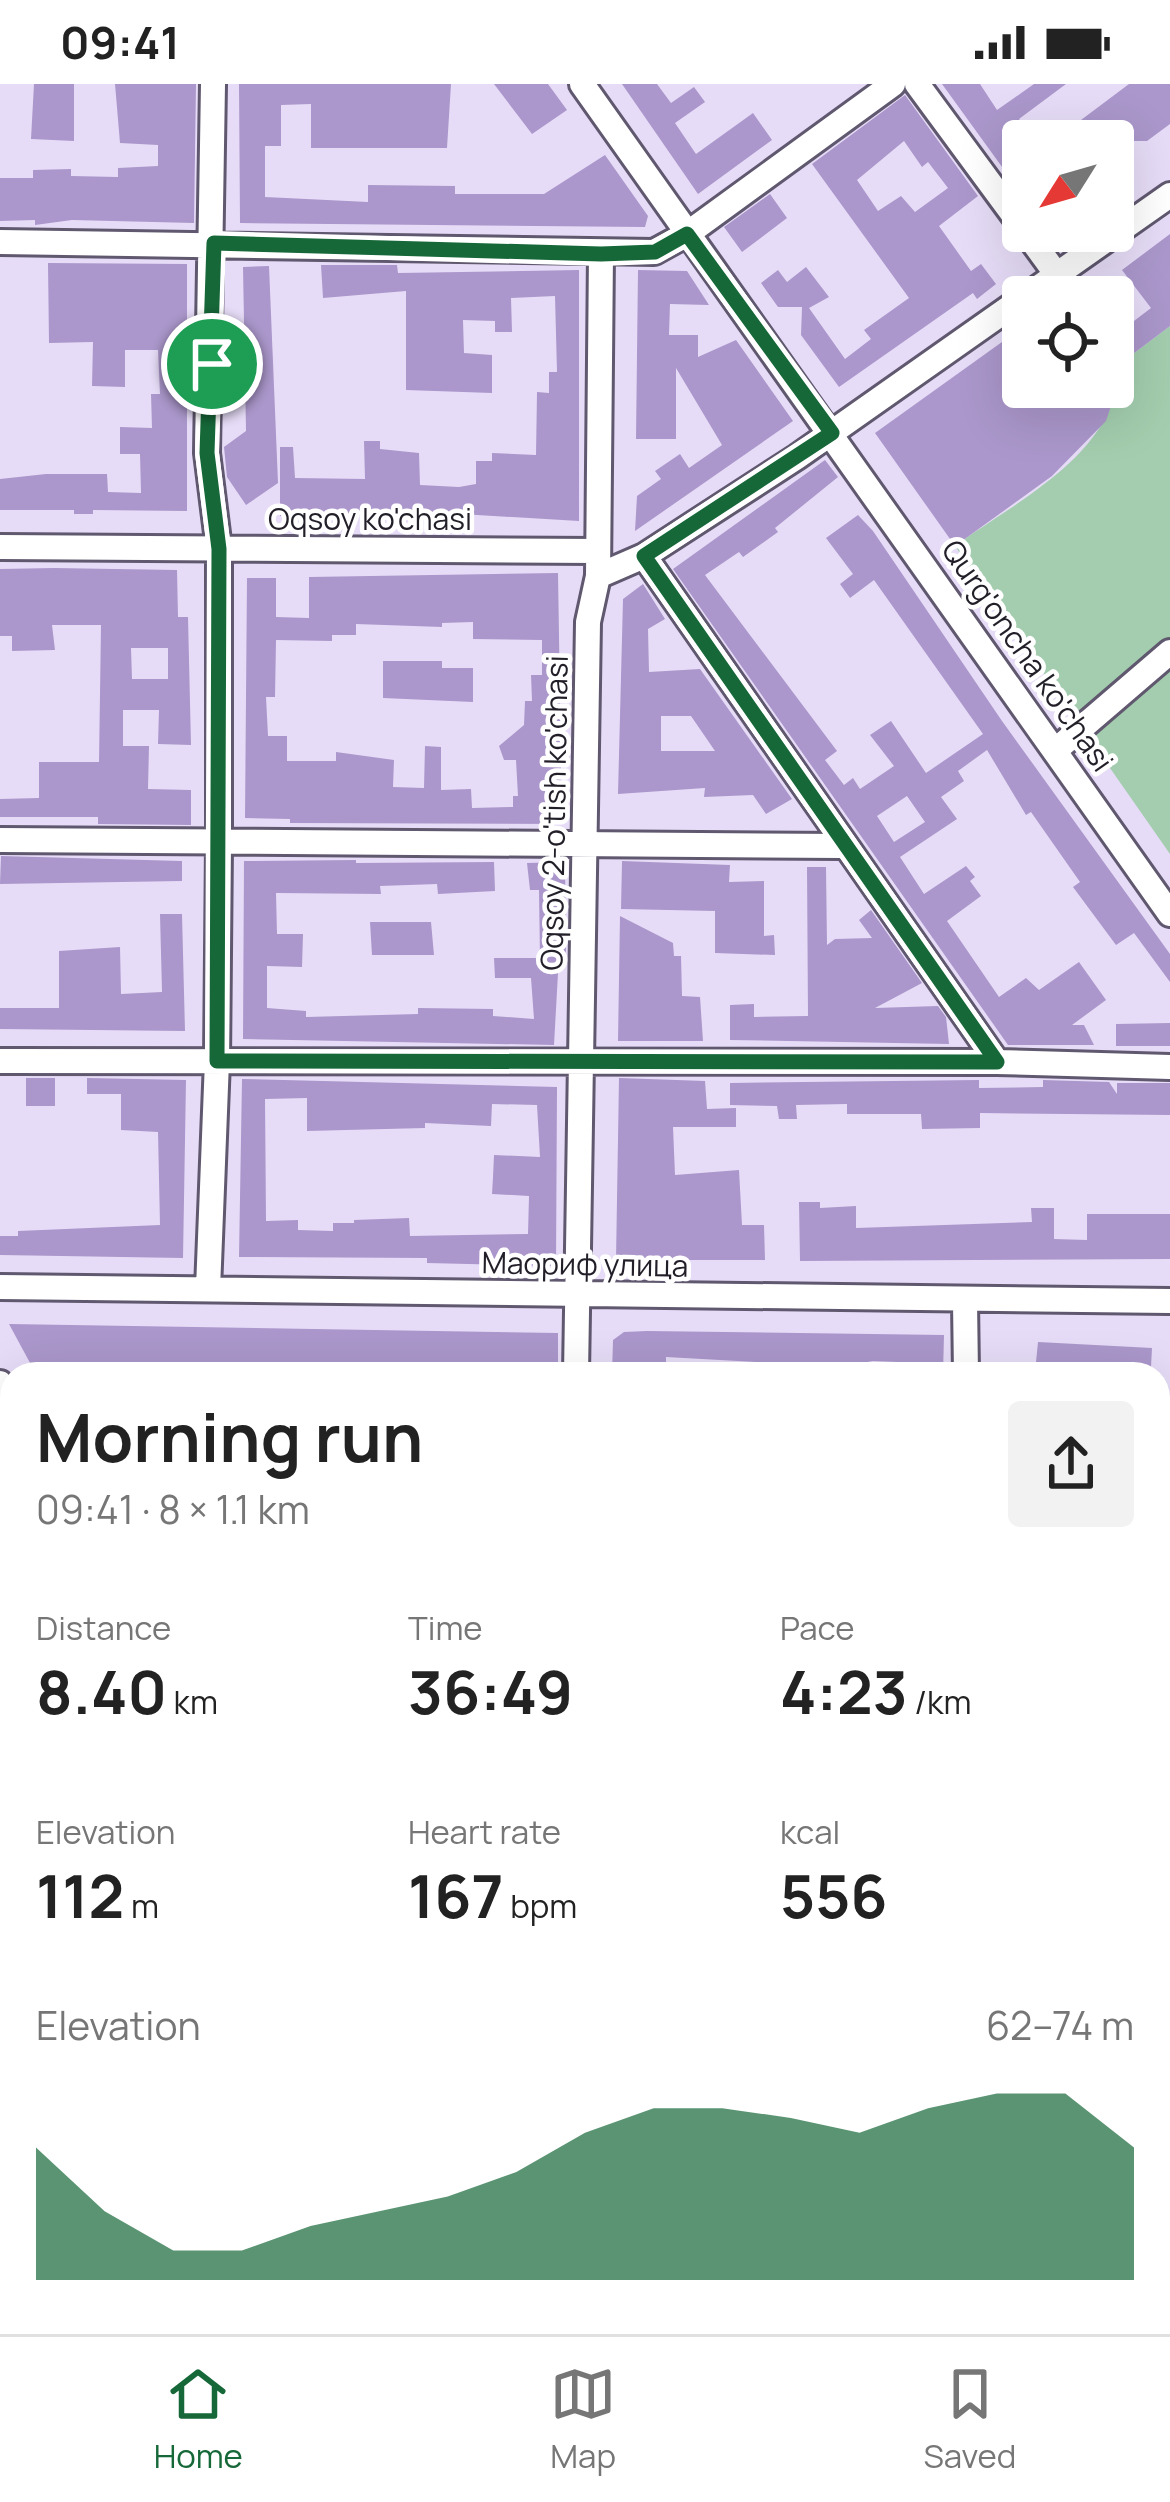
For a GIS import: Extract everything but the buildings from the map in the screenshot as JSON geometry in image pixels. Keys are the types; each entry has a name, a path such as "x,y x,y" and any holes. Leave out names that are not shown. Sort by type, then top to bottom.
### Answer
{"street":[{"path":"208,1289 219,844 219,549 207,453 213,84"},
{"name":"Qurg'oncha ko'chasi","path":"582,84 1170,914"},
{"path":"0,242 655,252 687,234 893,84"},
{"path":"917,84 1002,200"},
{"path":"1054,276 1170,195"},
{"path":"1040,252 1057,274"},
{"name":"Oqsoy 2-o'tish ko'chasi","path":"576,1362 588,622 597,563 601,254"},
{"path":"832,433 1002,313"},
{"name":"Oqsoy ko'chasi","path":"0,547 219,549 597,563 644,556 832,433"},
{"path":"644,556 997,1062"},
{"path":"1057,749 1170,652"},
{"path":"0,840 843,846"},
{"path":"0,1060 1170,1066"},
{"name":"Маориф улица","path":"0,1288 1170,1301"},
{"path":"965,1301 966,1362"}],"green space":[{"path":"1170,326 1170,854 955,546 1067,465 1102,424 1109,408 1134,408 1134,353"}],"route":[{"path":"687,234 832,433 644,556 997,1062 217,1061 219,549 207,453 212,364 214,243 601,254 655,252 687,234"}]}
